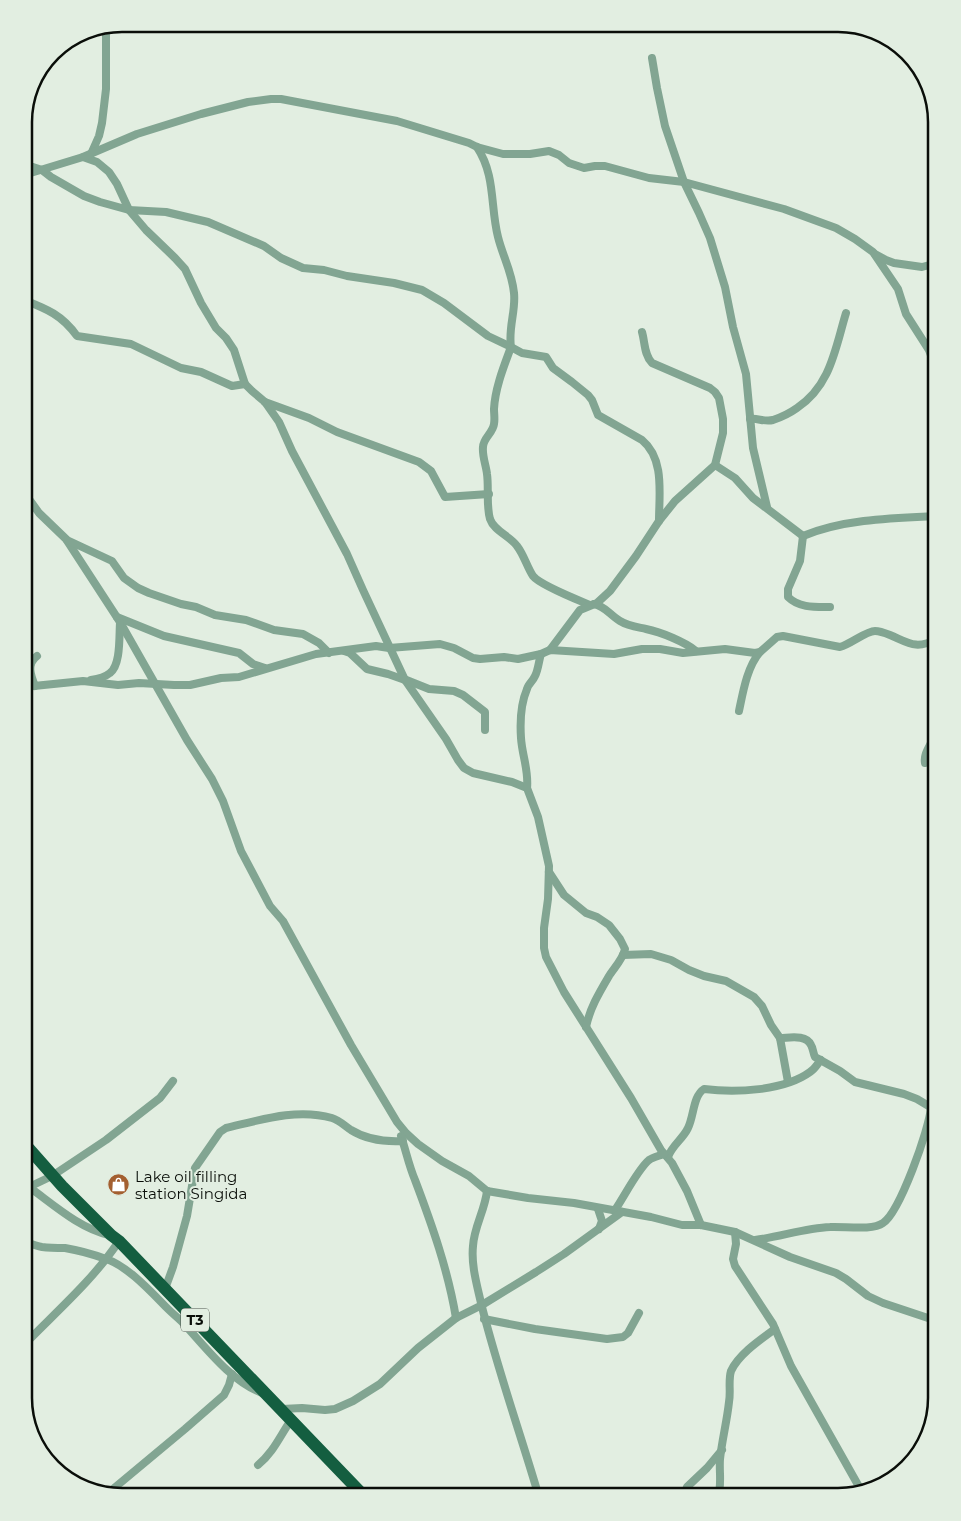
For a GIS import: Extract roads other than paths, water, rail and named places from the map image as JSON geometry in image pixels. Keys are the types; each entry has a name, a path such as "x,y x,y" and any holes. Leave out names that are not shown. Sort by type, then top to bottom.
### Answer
{"highway":[{"name":"T3","path":"32,1152 52,1176 165,1289 356,1488"}],"street":[{"path":"87,156 99,136 102,123 106,89 106,34"},
{"path":"652,58 665,126 684,182 704,224 725,287 733,327 746,374 753,448 767,508"},
{"path":"33,173 87,156 137,134 201,114 248,102 276,99 306,102 397,121 503,154 530,154 549,151 569,163 584,168 605,166 649,178 684,182 725,192 804,215 836,228 886,260 894,263 922,267 928,265"},
{"path":"477,147 487,168 498,238 510,268 514,301 510,327 511,347 503,368 494,408 494,427 482,446 487,474 490,519 493,525 516,544 532,575 546,585 592,605 600,605 619,621 627,625 665,635 689,646 696,652"},
{"path":"87,156 109,172 129,210 185,270 216,328 234,350 245,384 265,402 279,422 292,451 340,538 404,680 446,739 458,760 464,768 473,772 519,784 526,788"},
{"path":"33,167 42,170 84,196 129,210 166,212 208,222 264,246 281,258 303,268 324,270 422,290 444,303 488,336 522,353 546,357 553,368 588,395 598,415 648,445 653,453 658,472 658,521"},
{"path":"873,252 898,289 906,314 928,348"},
{"path":"33,304 60,317 77,336 131,344 181,368 201,372 232,386 245,384"},
{"path":"750,419 766,421 784,416 804,403 819,389 828,372 846,313"},
{"path":"550,650 578,612 603,599 610,591 636,556 658,521 675,501 715,465 723,432 723,419 719,398 710,388 652,363 648,359 646,343 642,332"},
{"path":"265,402 309,418 337,432 419,462 431,472 445,497 488,494"},
{"path":"715,465 735,478 753,498 804,536"},
{"path":"33,504 66,540 119,620 187,740 212,780 241,851 268,901 283,921 352,1045 406,1134 442,1161 470,1176 487,1191 574,1203 598,1209 651,1217 682,1225 701,1225 735,1232 790,1257 836,1273 868,1296 928,1318"},
{"path":"804,536 846,524 928,516"},
{"path":"804,536 800,561 788,590 788,596 794,602 804,606 830,607"},
{"path":"66,540 112,562 124,578 149,593 196,607 214,615 246,620 274,630 303,634 319,643 329,653"},
{"path":"119,620 164,636 239,653 253,664 264,668"},
{"path":"89,681 108,674 114,669 118,661 119,620"},
{"path":"739,711 742,694 753,664 760,652 776,637 783,636 840,647 848,645 872,631 880,631 914,646 928,643"},
{"path":"370,646 378,641 383,632"},
{"path":"33,676 35,686 89,681 118,685 154,683 190,685 221,678 239,677 316,654 370,646 389,648 440,644 454,648 473,658 480,659 504,657 518,659 550,650 606,654 652,649 683,653 725,649 760,652"},
{"path":"344,650 367,669 388,674 429,689 447,690 463,694 485,712 485,730"},
{"path":"541,654 536,676 527,687 520,726 527,777 526,788 543,835 549,872 544,928 546,957 564,992 682,1180 701,1225"},
{"path":"33,659 37,656"},
{"path":"925,763 925,754 928,749"},
{"path":"549,872 560,892 568,900 586,913 609,925 624,945 625,951 592,1006 586,1027"},
{"path":"623,955 650,954 671,960 704,976 737,986 754,997 762,1006 780,1038 788,1082"},
{"path":"780,1038 801,1038 806,1040 811,1045 815,1056 840,1070 855,1082 904,1094 928,1105"},
{"path":"282,1409 325,1410 353,1401 380,1384 418,1348 456,1318 482,1305 564,1254 599,1229 619,1211 641,1170 648,1161 653,1158 666,1156 681,1139 693,1116 697,1094 704,1089 749,1091 788,1082 810,1072 821,1060"},
{"path":"32,1186 52,1176 106,1140 160,1098 173,1081"},
{"path":"165,1289 187,1216 195,1168 220,1132 226,1128 279,1116 309,1114 332,1118 353,1131 371,1138 384,1141 403,1141"},
{"path":"397,1122 415,1181 438,1244 456,1318"},
{"path":"755,1240 817,1228 870,1227 883,1223 892,1212 905,1189 928,1122"},
{"path":"487,1191 473,1246 475,1275 484,1319 537,1488"},
{"path":"32,1193 88,1228 115,1238 106,1259 71,1299 32,1337"},
{"path":"598,1209 602,1221 599,1229"},
{"path":"735,1232 734,1266 775,1329 791,1366 859,1486"},
{"path":"32,1244 42,1247 69,1249 106,1259 128,1271 184,1323 221,1366 254,1390 268,1395"},
{"path":"484,1319 535,1329 607,1339 623,1337 628,1333 639,1313"},
{"path":"719,1488 720,1456 723,1448 730,1399 732,1370 748,1351 775,1329"},
{"path":"114,1488 224,1395 232,1374"},
{"path":"258,1465 271,1452 291,1420"},
{"path":"687,1488 707,1468 723,1448"}],"place":[{"name":"Lake oil filling station Singida","path":"119,1185"}]}
